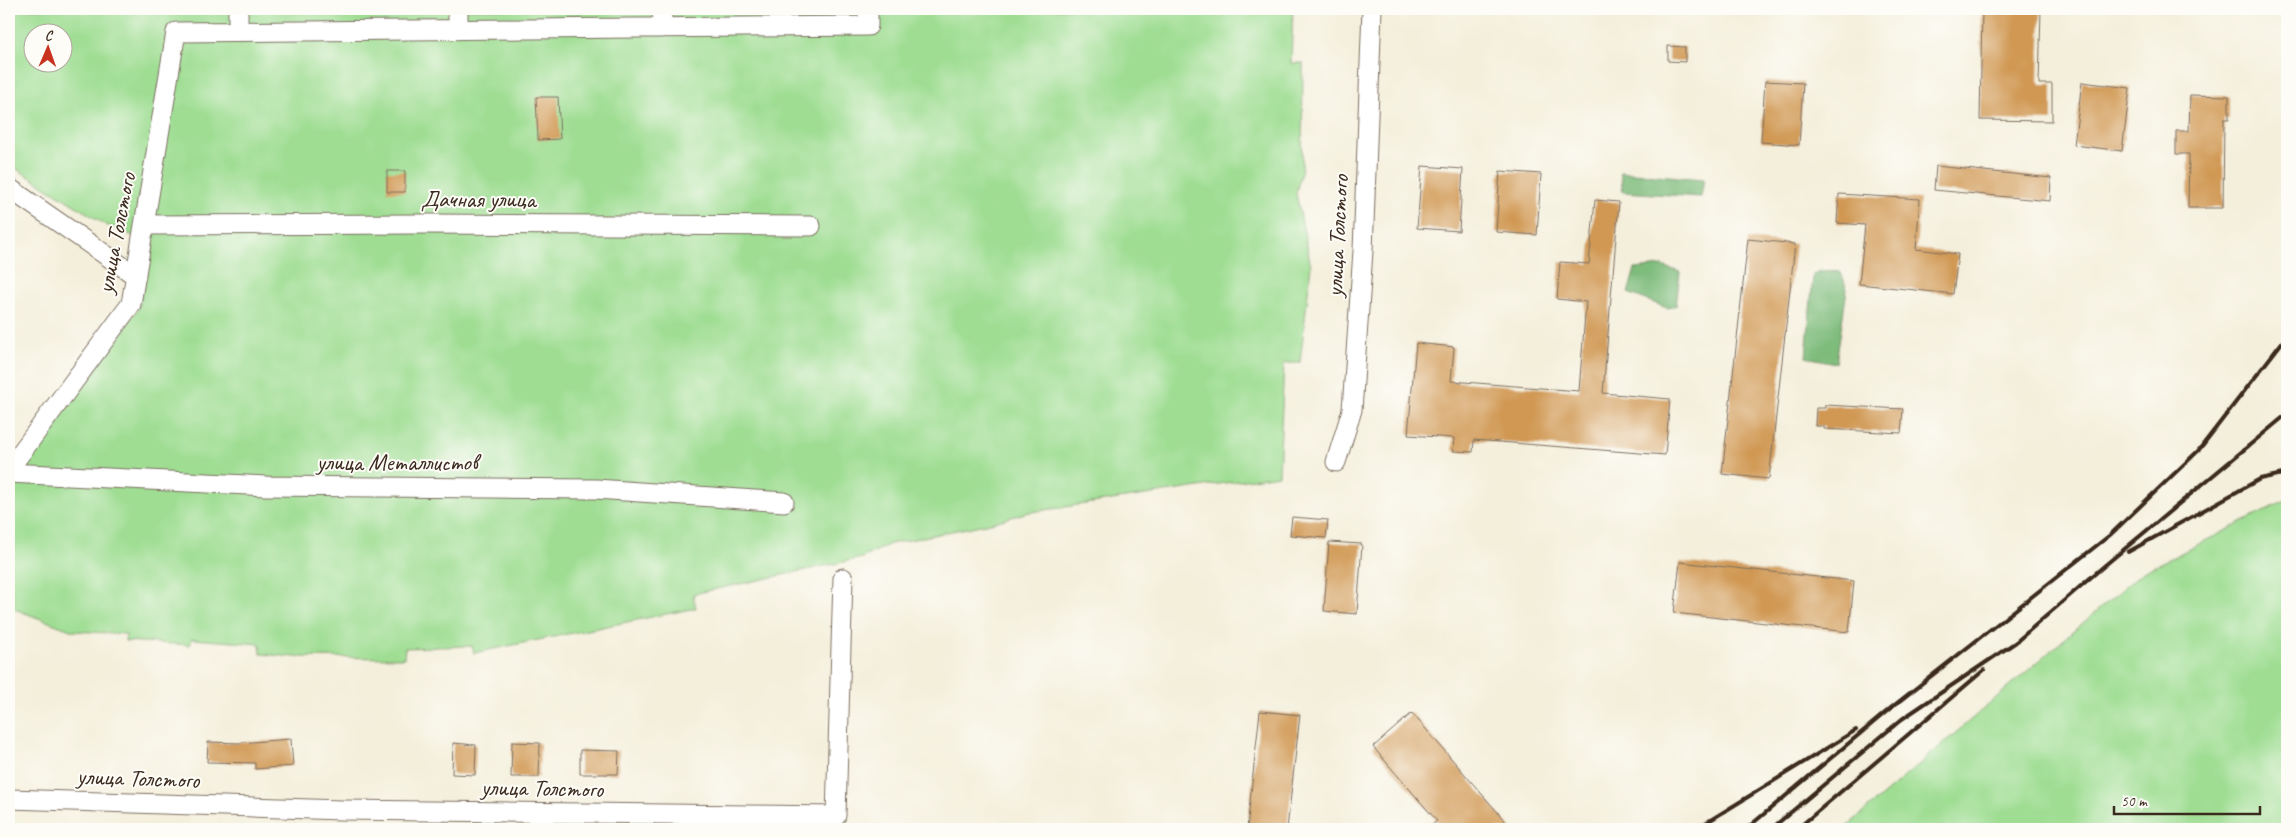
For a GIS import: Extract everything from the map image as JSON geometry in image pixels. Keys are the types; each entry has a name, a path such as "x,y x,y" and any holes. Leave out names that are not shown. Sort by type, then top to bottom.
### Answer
{"street":[{"path":"238,9 238,31 868,26 868,9"},
{"path":"458,9 458,30"},
{"path":"662,9 662,28"},
{"name":"улица Толстого","path":"1336,462 1352,410 1363,251 1372,9"},
{"name":"улица Толстого","path":"9,469 131,304 176,32 238,31"},
{"path":"9,188 136,276"},
{"name":"Дачная улица","path":"144,225 811,226"},
{"name":"улица Металлистов","path":"9,473 266,486 596,489 784,502"},
{"name":"улица Толстого","path":"9,799 342,810 836,816 843,578"}],"green space":[{"path":"9,9 1293,9 1291,63 1303,63 1302,168 1296,193 1311,266 1300,363 1284,363 1279,475 1025,513 995,522 890,544 862,558 693,594 696,608 474,653 472,646 405,648 404,658 294,657 261,654 260,644 192,639 190,645 125,641 126,634 73,631 9,607 9,490 19,482 24,463 138,309 154,244 106,225 9,164"},
{"path":"1620,172 1704,179 1701,197 1623,192"},
{"path":"1662,266 1680,272 1676,306 1667,308 1628,293 1635,269"},
{"path":"1820,271 1841,272 1847,289 1836,363 1806,357 1813,275"},
{"path":"2287,500 2287,829 1844,829 2141,573"}],"building":[{"path":"1982,9 2041,9 2039,84 2052,84 2052,121 1980,120"},
{"path":"1668,46 1685,47 1685,62 1668,61"},
{"path":"1765,81 1803,83 1799,145 1761,142"},
{"path":"2082,82 2130,88 2122,151 2074,145"},
{"path":"2190,95 2229,96 2229,119 2224,119 2223,208 2188,208 2189,154 2176,154 2176,131 2189,131"},
{"path":"536,97 558,97 560,139 538,140"},
{"path":"1422,166 1463,169 1459,231 1417,228"},
{"path":"1936,166 2051,178 2050,201 1934,190"},
{"path":"387,171 405,171 405,192 387,192"},
{"path":"1500,171 1541,174 1537,235 1496,232"},
{"path":"1839,194 1920,199 1916,249 1958,254 1953,294 1859,284 1865,225 1837,223"},
{"path":"1595,200 1619,202 1603,393 1670,399 1665,455 1474,440 1473,452 1453,451 1454,438 1408,435 1416,343 1454,347 1451,381 1579,391 1586,302 1557,299 1560,262 1589,264"},
{"path":"1748,239 1795,244 1769,479 1722,474"},
{"path":"1825,405 1903,409 1901,433 1824,429 1824,426 1815,426 1816,408 1825,408"},
{"path":"1292,517 1328,520 1326,538 1290,535"},
{"path":"1329,542 1362,544 1357,614 1324,611"},
{"path":"1680,562 1854,581 1849,632 1674,613"},
{"path":"1260,711 1300,715 1287,829 1247,829"},
{"path":"1412,713 1512,829 1427,829 1437,821 1373,747"},
{"path":"291,739 293,766 255,769 255,763 207,762 208,742 239,743"},
{"path":"512,742 540,743 539,777 511,777"},
{"path":"453,743 476,745 475,775 452,774"},
{"path":"580,750 619,751 618,774 580,774"}],"railway":[{"path":"1746,829 1892,707 2110,535 2198,451 2287,336"},
{"path":"1771,829 1902,719 2016,642 2104,566 2287,414"},
{"path":"2128,552 2260,479 2287,473"},
{"path":"1797,829 1984,670"},
{"path":"1696,829 1856,730"}]}
